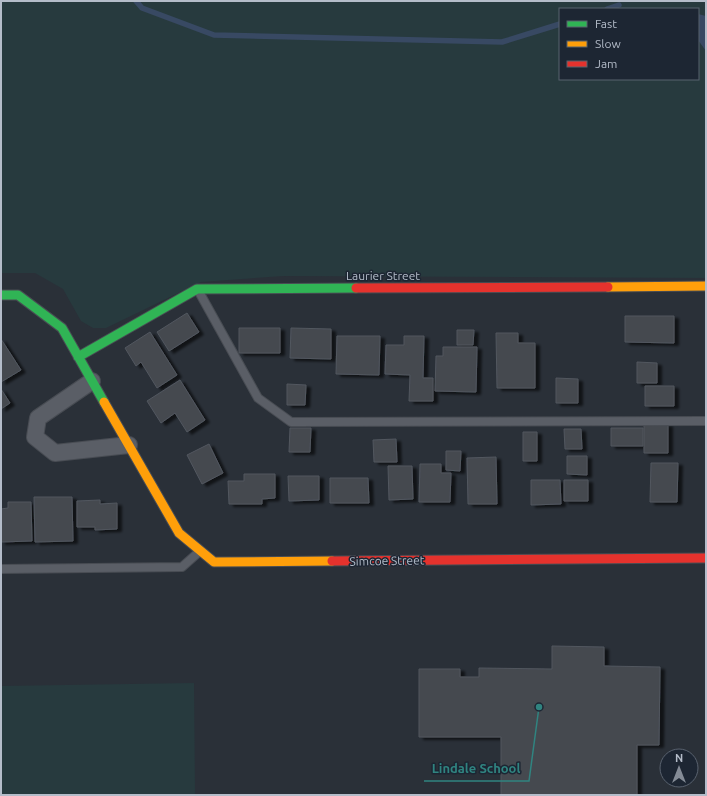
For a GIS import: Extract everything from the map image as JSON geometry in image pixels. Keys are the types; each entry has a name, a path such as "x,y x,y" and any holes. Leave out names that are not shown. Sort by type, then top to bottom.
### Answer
{"street":[{"name":"Laurier Street","path":"78,357 197,289 706,286"},
{"name":"Simcoe Street","path":"1,296 18,295 62,328 179,533 214,562 706,558"},
{"path":"92,381 38,418 35,437 55,453 129,445"}],"lane":[{"path":"197,289 258,398 290,422 706,421"},
{"path":"1,569 182,567 200,551"}],"green space":[{"path":"1,1 706,1 706,278 283,276 201,282 106,328 93,328 81,321 63,289 35,273 1,273"},
{"path":"194,683 195,795 1,795 1,686"}],"water":[{"path":"699,14 706,16 706,51 699,41"}],"building":[{"path":"187,313 199,332 169,351 157,332"},
{"path":"625,316 674,316 674,343 625,342"},
{"path":"239,328 280,328 280,353 239,353"},
{"path":"291,328 331,329 331,359 290,358"},
{"path":"457,330 474,330 473,345 457,345"},
{"path":"150,332 177,375 157,388 141,362 136,366 125,348"},
{"path":"496,333 518,333 518,343 535,343 535,388 497,388"},
{"path":"337,336 380,336 379,375 336,374"},
{"path":"404,336 424,336 423,378 433,378 433,401 409,401 410,375 385,374 386,345 404,345"},
{"path":"1,339 21,370 1,382"},
{"path":"443,347 477,347 476,392 435,391 436,356 443,356"},
{"path":"637,362 657,363 657,383 637,383"},
{"path":"556,378 578,379 578,403 556,403"},
{"path":"180,380 205,420 187,432 175,413 161,423 147,401"},
{"path":"287,384 306,385 305,405 287,405"},
{"path":"645,386 674,386 674,406 645,406"},
{"path":"1,389 10,403 1,409"},
{"path":"668,424 668,453 644,453 644,425"},
{"path":"290,428 311,428 310,452 289,452"},
{"path":"611,428 643,428 643,446 611,446"},
{"path":"564,429 581,429 582,449 565,449"},
{"path":"523,432 537,432 537,461 523,461"},
{"path":"396,439 397,462 374,462 373,440"},
{"path":"209,444 223,473 202,484 187,455"},
{"path":"446,451 461,451 460,471 446,470"},
{"path":"567,456 587,456 587,475 567,474"},
{"path":"496,457 497,504 468,504 467,458"},
{"path":"651,463 678,463 677,502 650,502"},
{"path":"420,464 441,464 441,473 451,473 450,502 419,502"},
{"path":"388,466 412,466 413,499 389,500"},
{"path":"244,474 275,474 275,498 262,499 262,504 229,504 228,481 244,481"},
{"path":"288,476 319,476 319,500 289,501"},
{"path":"330,478 368,478 369,503 330,503"},
{"path":"531,480 560,480 561,504 531,505"},
{"path":"564,480 588,480 588,501 564,501"},
{"path":"34,497 72,497 73,541 35,542"},
{"path":"100,500 100,504 117,503 117,529 95,530 95,527 77,527 77,501"},
{"path":"8,502 31,502 32,541 1,542 1,509 8,508"},
{"path":"552,646 604,647 604,666 660,667 659,745 637,745 637,795 501,795 501,737 419,737 419,669 460,669 460,677 479,677 479,668 552,669"}],"waterway":[{"path":"136,1 142,8 214,35 502,42 559,24"},
{"path":"610,8 619,5"}],"traffic: fast":[{"path":"78,357 197,289 356,288"},
{"path":"1,295 18,295 62,328 104,402"}],"traffic: slow":[{"path":"608,287 706,286"},
{"path":"104,402 179,533 214,562 332,561"}],"traffic: jam":[{"path":"356,288 608,287"},
{"path":"332,561 706,558"}],"place":[{"name":"Lindale School","path":"539,707"}]}
